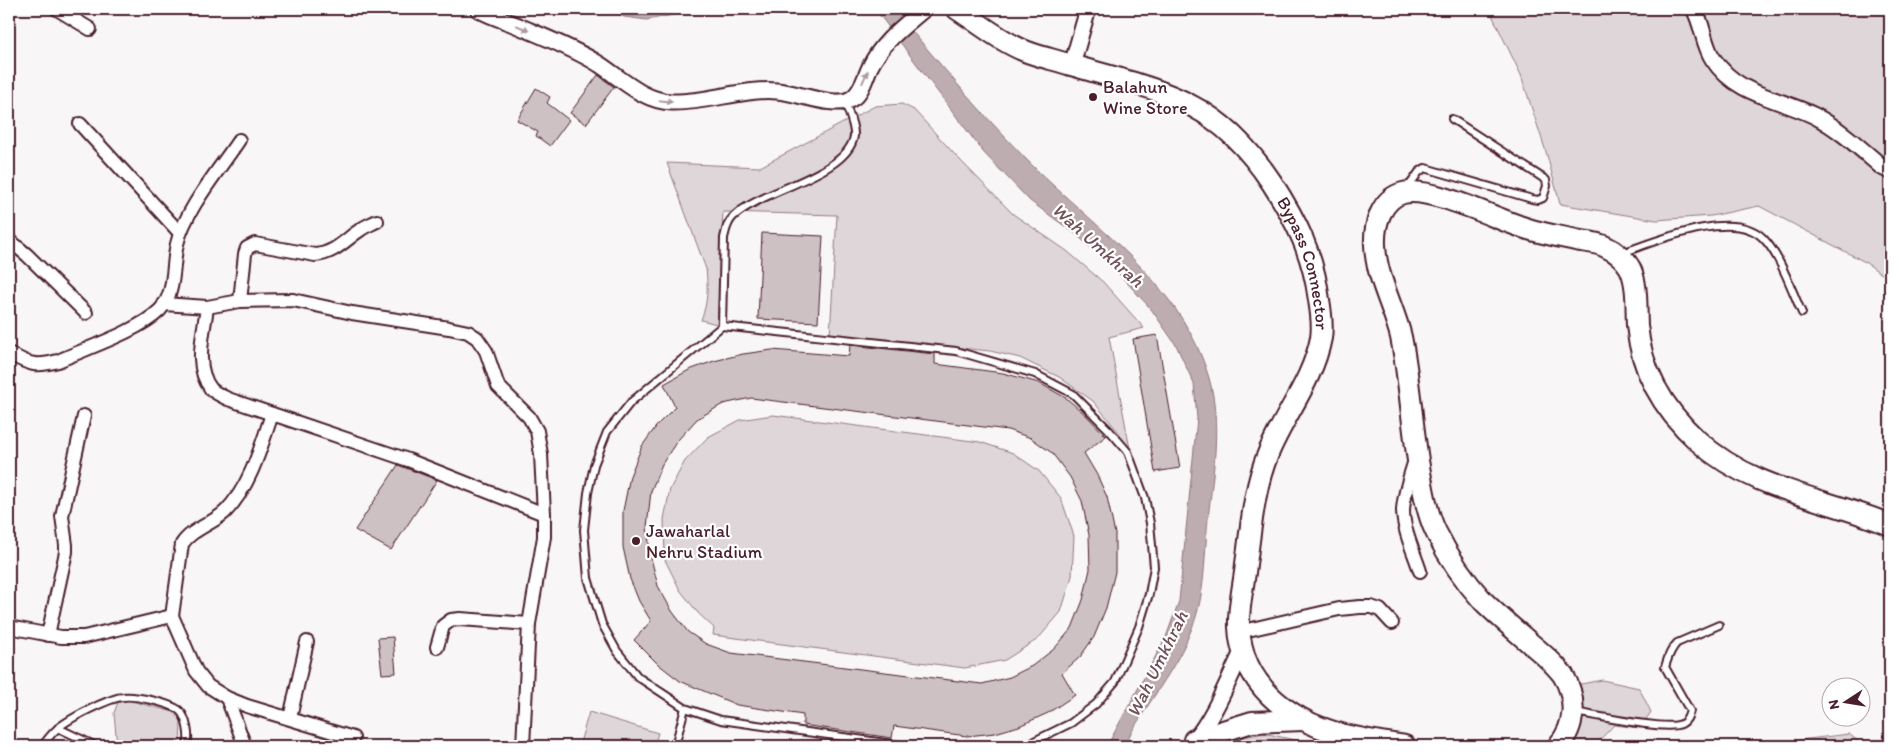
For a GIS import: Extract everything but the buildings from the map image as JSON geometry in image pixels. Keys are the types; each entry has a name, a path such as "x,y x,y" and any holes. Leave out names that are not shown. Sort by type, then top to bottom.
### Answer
{"main road":[{"name":"Bypass Connector","path":"957,9 982,27 1024,50 1168,95 1191,105 1221,125 1250,154 1270,180 1292,215 1313,264 1321,314 1321,336 1303,386 1266,456 1259,483 1240,602 1239,632 1242,652 1250,672 1263,688 1303,720"},
{"path":"1558,746 1570,727 1573,712 1571,692 1564,677 1553,663 1485,602 1463,579 1434,529 1416,453 1401,335 1379,269 1375,247 1379,216 1385,205 1394,197 1405,192 1434,195 1526,228 1605,246 1619,255 1629,267 1635,284 1638,329 1642,352 1655,388 1672,413 1696,439 1717,457 1744,473 1775,487 1890,525"},
{"path":"1191,743 1252,722 1303,720 1334,732 1405,746"}],"street":[{"path":"57,9 90,29"},
{"path":"478,9 546,38 598,64 653,100 672,102 775,90 792,92 817,100 846,102 854,98 859,91 874,58 890,38 920,12"},
{"path":"1072,65 1088,9"},
{"path":"1694,9 1712,59 1731,80 1746,89 1815,116 1840,131 1882,167 1890,171"},
{"path":"80,124 180,233"},
{"path":"9,353 32,365 58,361 139,325 160,309 169,298 180,233 189,215 239,140"},
{"path":"240,301 247,248 255,244 323,255 331,252 361,228 378,221"},
{"path":"9,240 27,255 86,314"},
{"path":"164,304 207,307 240,301 293,300 352,313 449,328 468,332 477,338 486,350 498,386 529,417 537,431 540,454 544,538 529,624 523,746"},
{"path":"207,307 200,360 204,377 212,390 228,399 408,460 544,514"},
{"path":"272,414 258,455 243,487 232,504 219,517 192,534 182,544 172,616 196,671 208,686 227,698 353,738"},
{"path":"48,635 66,552 62,516 84,416"},
{"path":"1416,453 1403,511 1420,571"},
{"path":"1239,632 1339,609 1360,607 1371,607 1380,610 1392,623"},
{"path":"9,627 72,638 84,637 172,616"},
{"path":"436,647 443,626 452,620 529,624"},
{"path":"290,718 307,642"},
{"path":"1191,743 1219,704 1242,652"},
{"path":"227,698 245,746"}],"lane":[{"path":"722,326 724,238 726,228 733,218 745,209 843,157 851,146 855,133 846,102"},
{"path":"1405,192 1419,172 1425,168 1532,200 1542,198 1547,186 1546,180 1452,118"},
{"path":"1619,255 1678,233 1737,226 1754,230 1765,240 1780,264 1802,313"},
{"path":"908,746 721,720 684,708 638,677 617,651 602,624 588,578 584,530 588,493 594,464 607,432 631,402 722,326 956,352 1035,374 1074,394 1128,452 1145,498 1150,523 1154,567 1150,594 1139,628 1115,682 1096,704 1071,722 1030,743 1006,746"},
{"path":"1573,712 1658,725 1673,726 1682,724 1690,712 1665,667 1668,657 1672,648 1677,643 1719,625"},
{"path":"42,746 58,728 70,720 122,696 133,696 170,706 180,711 185,721 189,740 187,746"},
{"path":"675,746 684,708"},
{"path":"58,728 96,746"}],"shaded area":[{"path":"1489,9 1890,9 1890,280 1865,262 1759,206 1711,216 1656,220 1560,204 1547,155 1521,75"},
{"path":"902,104 914,110 1013,214 1067,251 1103,282 1144,328 1109,337 1133,465 1117,430 1093,401 1059,377 1020,358 990,351 830,335 837,215 723,212 717,324 701,320 707,295 706,269 667,163 760,167 875,106"},
{"path":"773,415 980,442 1013,453 1039,471 1061,498 1074,536 1072,576 1061,612 1038,639 1005,660 965,668 713,635 714,628 698,613 680,590 665,560 664,519 670,489 685,461 708,437 740,420"},
{"path":"1602,680 1639,688 1651,712 1640,728 1614,725 1594,746 1570,746 1576,685"},
{"path":"127,700 174,712 181,720 180,746 117,746 114,713 118,702"},
{"path":"589,712 658,733 654,746 579,746"},
{"path":"1264,733 1320,746 1223,746 1233,739"},
{"path":"1849,734 1864,746 1751,746"}],"water":[{"path":"610,9 704,9 647,20 624,17"},
{"name":"Wah Umkhrah","path":"875,9 893,9 1025,158 1131,257 1156,284 1178,312 1196,343 1209,378 1213,395 1216,430 1204,574 1197,615 1185,644 1169,674 1124,746 1107,746 1166,637 1179,601 1197,418 1194,384 1176,345 1151,309 1120,275 1077,235 1030,201 984,153"}],"place":[{"name":"Balahun Wine Store","path":"1093,97"},
{"name":"Jawaharlal Nehru Stadium","path":"636,541"}]}
